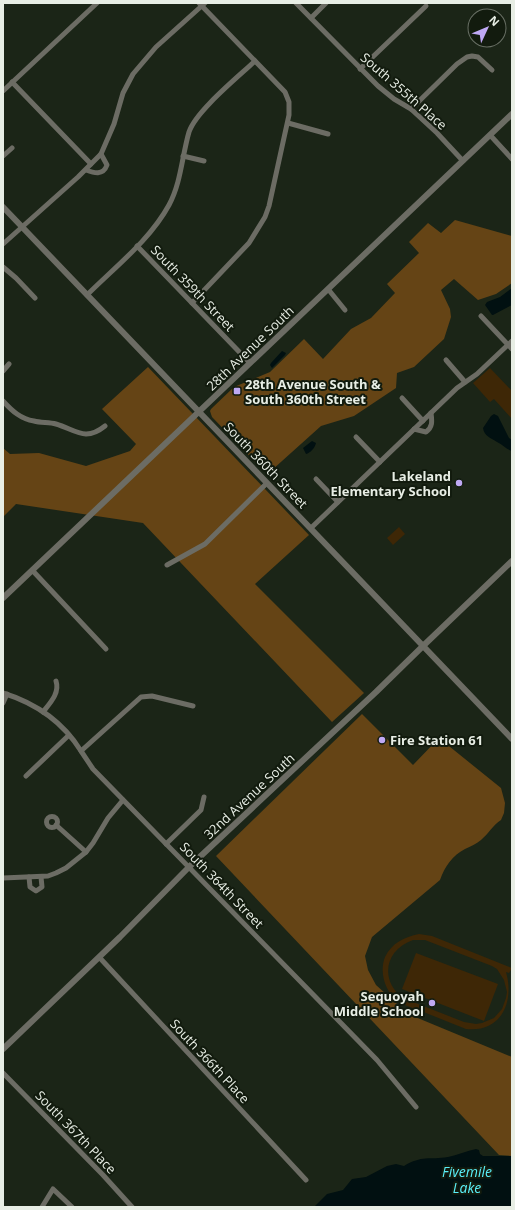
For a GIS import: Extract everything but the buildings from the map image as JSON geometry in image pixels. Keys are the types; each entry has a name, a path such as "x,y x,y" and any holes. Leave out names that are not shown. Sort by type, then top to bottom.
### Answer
{"street":[{"path":"3,91 97,3"},
{"name":"South 355th Place","path":"296,3 386,93 411,109 437,133 463,161"},
{"path":"311,18 326,3"},
{"path":"3,244 86,170 101,154 114,124 123,93 133,74 156,47 202,4 284,92 289,102 288,123 269,206 265,217 249,243 192,303"},
{"path":"360,68 426,6"},
{"path":"411,109 457,64 467,57 478,57 492,70"},
{"path":"87,295 137,246 164,213 170,204 177,184 189,131 197,117 255,61"},
{"path":"12,82 91,164"},
{"name":"28th Avenue South","path":"3,598 512,114"},
{"path":"288,123 328,134"},
{"path":"490,135 512,159"},
{"path":"3,156 12,148"},
{"path":"86,170 98,173 104,170 107,165 101,154"},
{"path":"183,156 204,161"},
{"name":"South 360th Street","path":"3,207 512,739"},
{"name":"South 359th Street","path":"137,246 250,363"},
{"path":"3,267 12,274 35,298"},
{"path":"328,289 345,310"},
{"path":"311,528 457,388 476,375 511,345 481,316"},
{"path":"446,360 465,382"},
{"path":"3,370 9,364"},
{"path":"402,398 423,421"},
{"path":"3,401 14,412 25,419 35,422 56,424 79,433 94,433 106,426"},
{"path":"414,429 426,432 432,426 431,413"},
{"path":"356,437 380,462"},
{"path":"316,479 338,502"},
{"path":"166,565 205,544 267,483"},
{"name":"32nd Avenue South","path":"3,1049 99,957 189,867 376,692 512,561"},
{"path":"32,570 106,649"},
{"path":"44,712 57,692 58,685 56,681"},
{"path":"3,703 5,693"},
{"name":"South 364th Street","path":"5,693 24,701 55,720 69,735 93,769 377,1060 416,1107"},
{"path":"81,751 141,697 152,696 193,706"},
{"path":"26,776 69,735"},
{"path":"166,844 202,810 204,797"},
{"path":"3,878 56,874 66,868 86,852 108,818 123,800"},
{"path":"56,825 86,852"},
{"path":"28,877 30,887 36,891 42,887 41,876"},
{"name":"South 366th Place","path":"99,957 306,1180"},
{"name":"South 367th Place","path":"3,1074 104,1175 132,1207"},
{"path":"42,1207 53,1189 72,1207"}],"shaded area":[{"path":"455,220 512,236 512,283 496,294 478,300 454,279 441,290 450,309 451,317 444,339 414,367 397,373 396,388 354,416 321,426 272,470 259,466 212,417 210,411 211,409 234,387 270,372 304,339 323,359 351,329 371,318 395,293 387,284 419,253 409,242 428,223 441,233"},
{"path":"148,367 309,535 255,584 364,693 332,722 143,523 16,504 3,517 3,448 10,454 39,453 86,466 130,451 136,444 102,409"},
{"path":"490,368 512,391 512,419 494,399 490,402 473,383"},
{"path":"399,527 405,534 393,545 387,538"},
{"name":"Sequoyah Middle School","path":"362,714 413,765 439,738 501,788 505,803 504,813 501,820 481,840 456,855 444,870 440,880 372,937 365,956 368,970 376,985 408,1014 512,1057 512,1156 499,1155 216,856"},
{"path":"419,934 432,936 512,968 509,973 506,972 508,995 506,1005 502,1014 496,1021 488,1026 478,1029 466,1029 406,1006 393,997 384,981 383,963 385,957 395,944","holes":["413,940 425,940 497,969 504,980 507,992 502,1009 494,1018 476,1024 464,1022 403,998 396,991 388,975 388,966 391,958 403,945"]},
{"path":"416,953 498,984 484,1021 402,989"}],"water":[{"path":"512,288 512,305 492,315 485,305 487,302 500,297"},
{"path":"282,351 286,353 285,355 272,368 270,365 271,363"},
{"path":"494,414 498,416 509,438 512,440 512,451 488,436 484,431 483,428"},
{"path":"312,441 316,443 312,450 306,454 303,448"},
{"name":"Fivemile Lake","path":"476,1149 479,1150 480,1154 483,1156 512,1156 512,1207 314,1207 327,1194 343,1190 352,1179 366,1177 387,1166 396,1164 404,1166 416,1160 448,1157"}],"place":[{"name":"28th Avenue South & South 360th Street","path":"237,391"},
{"name":"Lakeland Elementary School","path":"459,483"},
{"name":"Fire Station 61","path":"382,740"},
{"name":"Sequoyah Middle School","path":"432,1003"}]}
